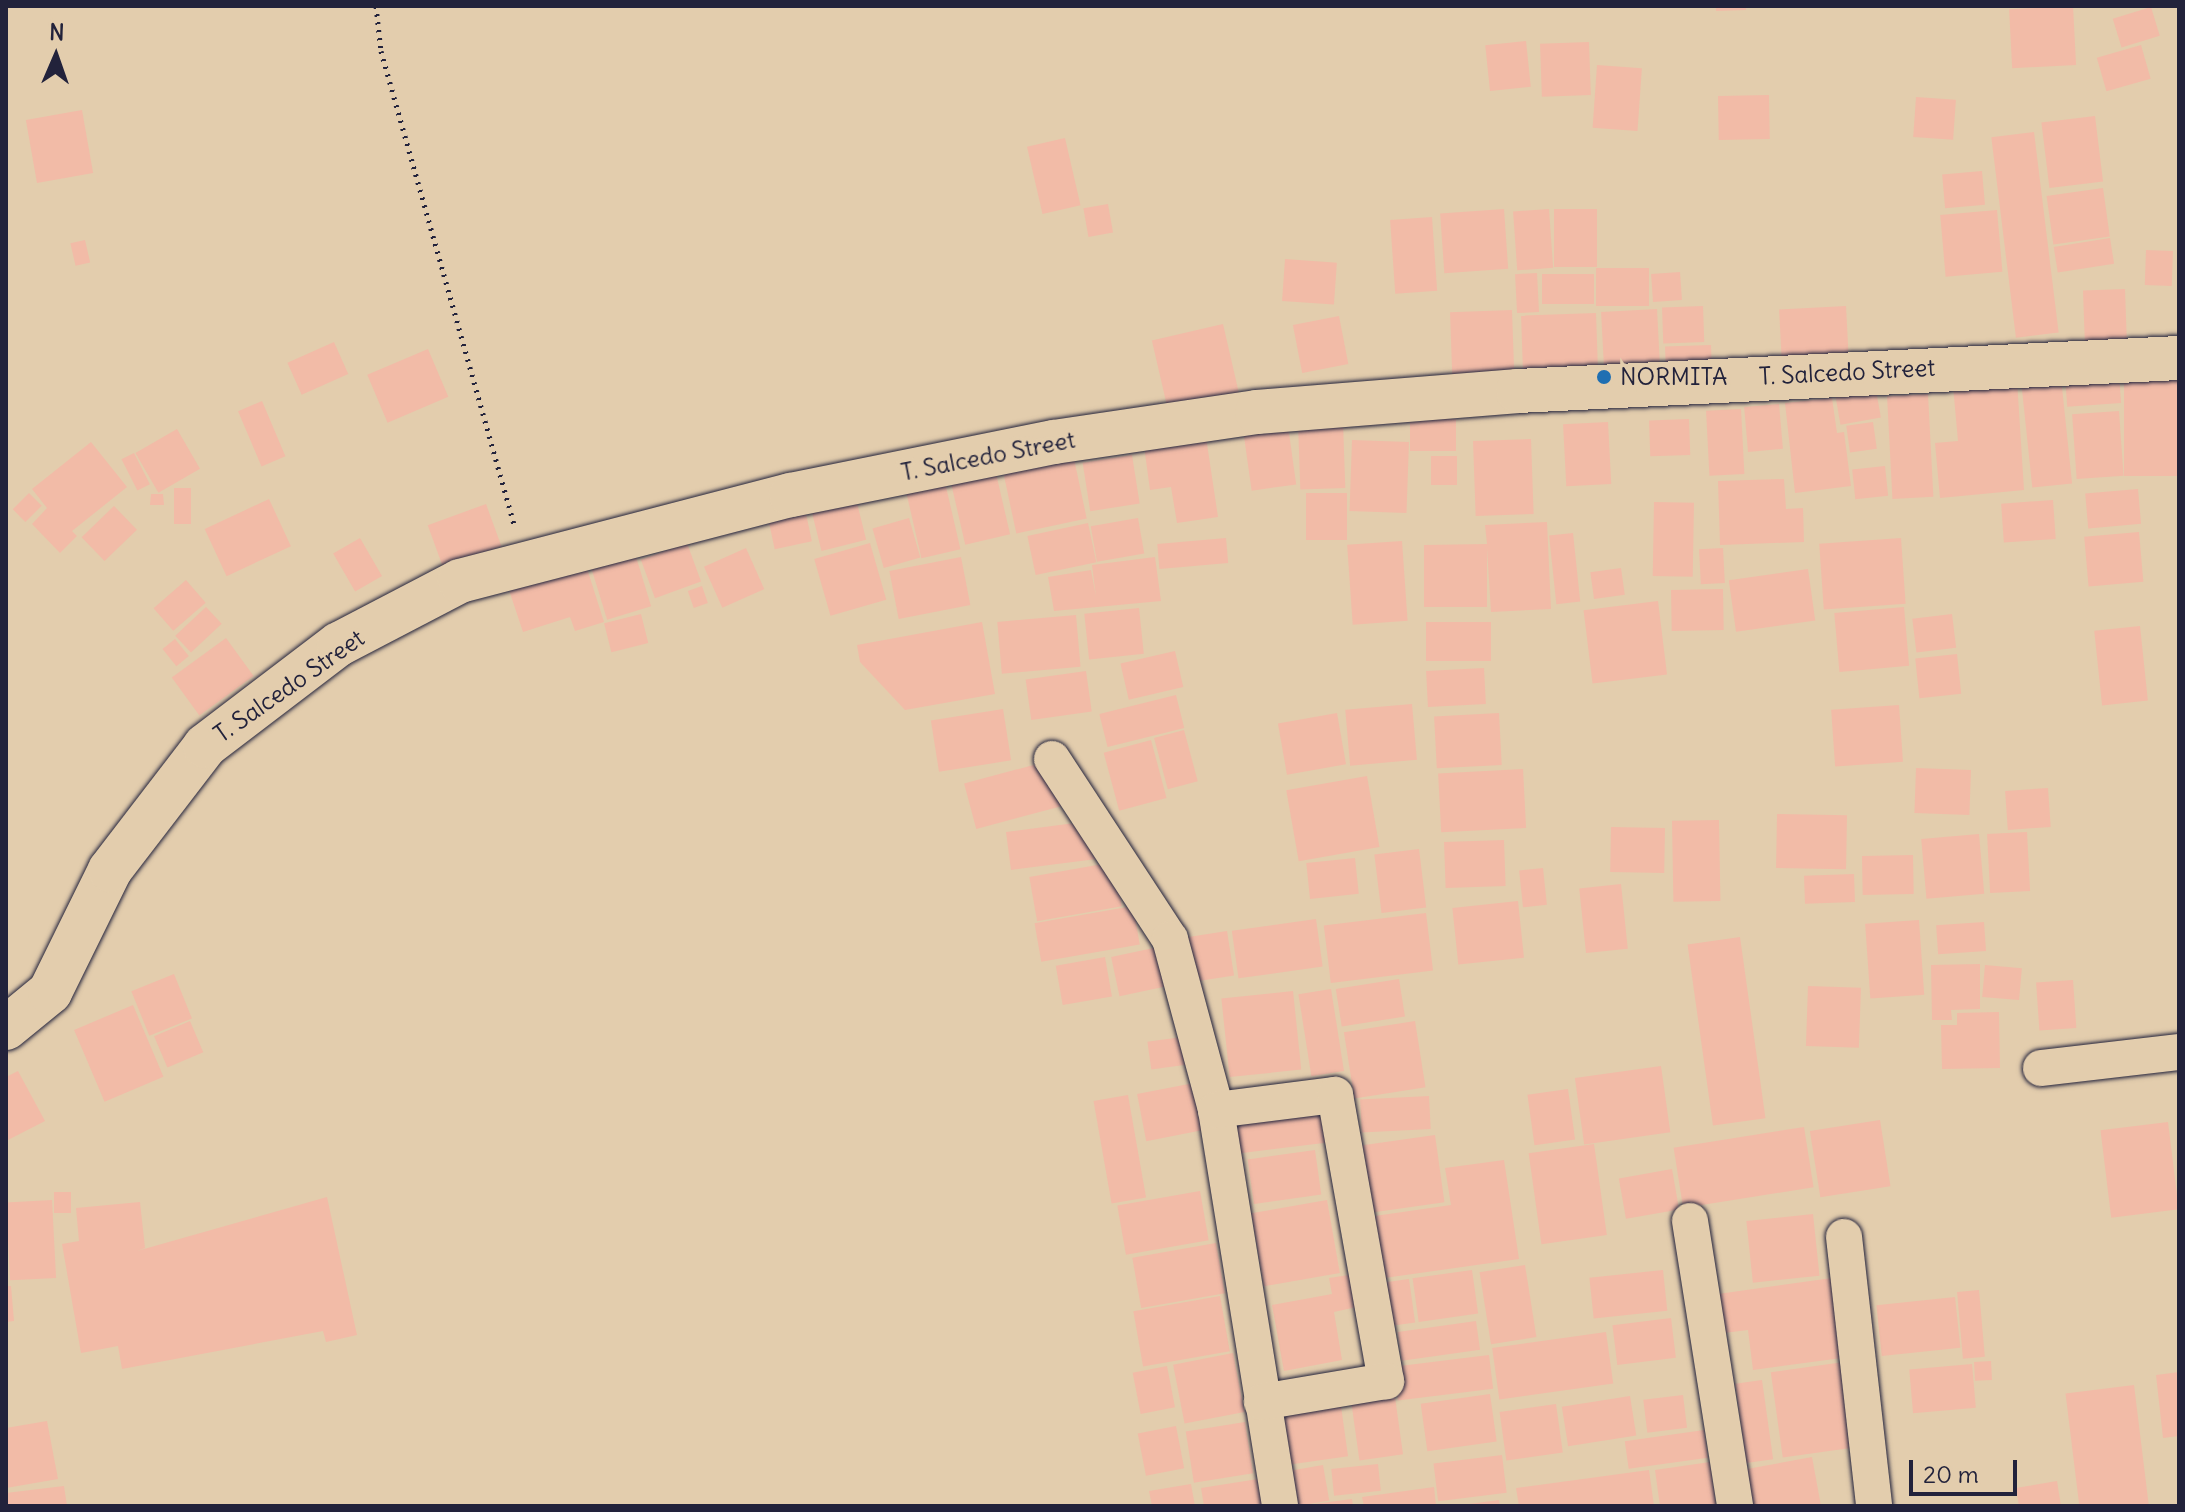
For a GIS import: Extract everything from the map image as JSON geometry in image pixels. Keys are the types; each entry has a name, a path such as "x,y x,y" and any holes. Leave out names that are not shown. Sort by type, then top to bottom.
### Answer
{"street":[{"name":"T. Salcedo Street","path":"6,1028 50,992 110,870 205,746 339,644 460,581 806,492 1054,442 1257,412 1580,387 2179,358"},
{"path":"1052,759 1170,939 1216,1110 1280,1506"},
{"path":"2041,1068 2179,1052"},
{"path":"1216,1110 1335,1095 1386,1381 1262,1402"},
{"path":"1690,1221 1735,1506"},
{"path":"1844,1237 1874,1506"}],"path":[{"path":"376,6 381,51 524,564"}],"building":[{"path":"1716,6 1746,6 1746,10 1716,11"},
{"path":"2073,6 2076,65 2012,68 2009,9"},
{"path":"2151,7 2160,36 2122,47 2113,19"},
{"path":"1526,41 1531,87 1490,91 1485,45"},
{"path":"1589,42 1591,95 1542,97 1540,44"},
{"path":"2141,45 2151,79 2106,91 2097,58"},
{"path":"1597,65 1642,68 1637,131 1593,128"},
{"path":"1769,95 1770,139 1719,140 1718,96"},
{"path":"1916,97 1956,100 1953,140 1913,137"},
{"path":"82,110 93,173 37,183 26,120"},
{"path":"2095,116 2103,182 2049,188 2041,123"},
{"path":"2034,132 2059,332 2016,338 1991,137"},
{"path":"1065,138 1081,205 1043,214 1027,147"},
{"path":"1982,171 1985,205 1945,208 1942,174"},
{"path":"2103,188 2110,237 2053,244 2047,196"},
{"path":"1108,204 1113,233 1088,237 1083,208"},
{"path":"1504,209 1508,269 1444,273 1440,213"},
{"path":"1549,209 1553,268 1517,270 1513,212"},
{"path":"1554,209 1597,209 1597,267 1554,267"},
{"path":"1997,210 2002,272 1946,277 1940,215"},
{"path":"1432,217 1437,291 1395,294 1390,220"},
{"path":"2110,238 2114,264 2058,273 2054,247"},
{"path":"85,240 90,262 76,266 70,243"},
{"path":"2146,250 2173,251 2172,286 2145,285"},
{"path":"1285,259 1337,263 1334,305 1282,301"},
{"path":"1596,268 1649,268 1649,306 1596,306"},
{"path":"1680,272 1682,300 1653,302 1651,274"},
{"path":"1537,273 1539,312 1517,313 1515,274"},
{"path":"1542,274 1594,274 1594,304 1542,304"},
{"path":"2125,289 2127,341 2085,342 2083,290"},
{"path":"1703,306 1704,342 1663,343 1662,307"},
{"path":"1846,306 1849,356 1782,359 1779,310"},
{"path":"1657,309 1660,370 1604,373 1601,312"},
{"path":"1512,310 1515,384 1453,386 1450,312"},
{"path":"1596,313 1598,379 1523,382 1521,316"},
{"path":"1339,316 1348,364 1302,373 1293,325"},
{"path":"1223,324 1239,395 1168,412 1152,340"},
{"path":"334,342 348,374 302,395 287,363"},
{"path":"1711,345 1712,374 1666,376 1665,347"},
{"path":"428,349 448,397 388,423 367,375"},
{"path":"2124,370 2179,370 2179,476 2124,476"},
{"path":"2119,373 2121,403 2067,407 2065,377"},
{"path":"2061,378 2072,483 2032,488 2021,382"},
{"path":"2017,380 2024,490 1940,498 1935,443 1958,441 1953,386"},
{"path":"1876,390 1881,418 1840,425 1836,397"},
{"path":"1928,394 1933,497 1892,499 1887,396"},
{"path":"1832,398 1837,433 1844,432 1851,486 1795,493 1785,403"},
{"path":"262,401 285,456 262,466 238,411"},
{"path":"1779,404 1783,449 1748,452 1744,407"},
{"path":"1741,409 1744,474 1709,476 1706,411"},
{"path":"2119,411 2124,476 2077,479 2072,414"},
{"path":"1410,419 1456,419 1456,451 1410,451"},
{"path":"1689,419 1690,455 1650,456 1649,420"},
{"path":"1343,422 1345,488 1300,490 1298,424"},
{"path":"1608,422 1611,484 1566,486 1563,424"},
{"path":"1873,422 1877,449 1850,452 1846,426"},
{"path":"1288,426 1296,484 1252,491 1243,432"},
{"path":"177,429 200,469 158,493 135,453"},
{"path":"1206,437 1218,517 1177,523 1171,487 1150,490 1144,446"},
{"path":"1531,439 1534,514 1476,516 1473,441"},
{"path":"1352,440 1409,442 1406,513 1350,511"},
{"path":"91,442 127,487 72,531 77,536 60,553 32,524 47,508 32,489"},
{"path":"134,453 150,484 137,491 122,459"},
{"path":"1073,454 1087,519 1016,534 1003,469"},
{"path":"1132,455 1140,503 1090,511 1083,463"},
{"path":"1431,456 1457,456 1457,485 1431,485"},
{"path":"1885,466 1888,496 1855,499 1852,469"},
{"path":"995,469 1010,534 965,545 950,479"},
{"path":"944,478 960,549 921,558 905,487"},
{"path":"1784,479 1786,509 1803,508 1804,542 1720,545 1718,481"},
{"path":"174,488 191,488 191,524 174,524"},
{"path":"2138,489 2141,524 2088,528 2085,494"},
{"path":"29,493 42,506 25,522 13,509"},
{"path":"1306,493 1347,493 1347,540 1306,540"},
{"path":"151,494 163,494 164,505 150,505"},
{"path":"269,499 291,546 227,576 205,529"},
{"path":"856,499 866,540 822,551 811,510"},
{"path":"2053,500 2056,539 2004,543 2001,504"},
{"path":"1654,502 1694,503 1693,577 1653,576"},
{"path":"486,504 501,546 443,567 428,525"},
{"path":"114,506 137,530 105,561 82,537"},
{"path":"805,509 812,541 775,549 768,517"},
{"path":"909,518 920,557 884,568 872,528"},
{"path":"1138,518 1144,553 1097,562 1091,526"},
{"path":"1547,522 1551,609 1491,612 1487,548 1487,607 1424,607 1424,545 1487,544 1485,525"},
{"path":"1088,523 1096,562 1036,575 1027,536"},
{"path":"2139,532 2143,582 2089,587 2084,537"},
{"path":"1573,533 1580,602 1556,604 1549,536"},
{"path":"360,538 382,576 355,592 333,554"},
{"path":"1226,538 1228,563 1159,569 1157,544"},
{"path":"1901,538 1906,604 1824,610 1819,544"},
{"path":"1402,541 1408,621 1353,625 1347,545"},
{"path":"687,543 701,582 655,598 641,560"},
{"path":"870,543 886,600 831,616 814,559"},
{"path":"633,547 651,606 607,620 589,560"},
{"path":"746,548 764,589 722,608 704,567"},
{"path":"1723,548 1725,583 1701,584 1699,549"},
{"path":"961,557 970,605 899,619 889,571"},
{"path":"1155,557 1161,601 1054,611 1048,577 1091,570 1096,597 1092,565"},
{"path":"584,559 604,622 575,631 570,617 523,632 507,584"},
{"path":"1621,568 1625,595 1594,599 1590,572"},
{"path":"1808,569 1815,620 1736,632 1729,580"},
{"path":"186,580 206,603 173,631 154,608"},
{"path":"702,586 708,603 694,608 688,591"},
{"path":"1723,589 1724,630 1672,631 1671,590"},
{"path":"1658,601 1667,674 1593,684 1584,610"},
{"path":"206,607 222,624 191,652 175,636"},
{"path":"1904,607 1909,666 1839,672 1834,613"},
{"path":"1139,608 1144,654 1089,659 1084,614"},
{"path":"641,614 648,643 611,652 604,623"},
{"path":"1952,614 1956,648 1916,653 1912,619"},
{"path":"1076,615 1081,667 1002,674 997,622"},
{"path":"982,622 995,694 905,710 860,662 857,645"},
{"path":"1426,622 1491,622 1491,661 1426,661"},
{"path":"2140,626 2148,701 2102,705 2094,631"},
{"path":"226,638 254,676 199,715 172,677"},
{"path":"175,639 189,656 176,666 163,649"},
{"path":"1175,651 1183,687 1129,700 1120,664"},
{"path":"1957,654 1961,694 1919,698 1915,658"},
{"path":"1484,668 1486,704 1428,707 1426,671"},
{"path":"1086,671 1092,712 1031,720 1026,679"},
{"path":"1176,695 1184,728 1108,747 1099,714"},
{"path":"1412,704 1417,760 1350,766 1345,710"},
{"path":"1899,705 1903,762 1835,767 1831,710"},
{"path":"1003,709 1011,760 939,772 931,720"},
{"path":"1337,713 1346,764 1287,775 1278,723"},
{"path":"1499,713 1502,765 1437,768 1434,716"},
{"path":"1184,730 1198,781 1168,789 1154,738"},
{"path":"1151,740 1167,798 1119,811 1104,753"},
{"path":"1052,760 1064,805 976,829 964,784"},
{"path":"1916,768 1971,770 1969,815 1914,813"},
{"path":"1523,769 1526,828 1441,832 1438,773"},
{"path":"1367,776 1380,847 1299,861 1286,790"},
{"path":"2048,788 2051,827 2008,830 2005,791"},
{"path":"1777,814 1847,815 1846,869 1776,868"},
{"path":"1719,820 1720,901 1673,902 1672,821"},
{"path":"1090,821 1112,857 1011,870 1006,832"},
{"path":"1611,827 1665,828 1664,873 1610,872"},
{"path":"2027,832 2030,891 1990,893 1987,834"},
{"path":"1979,834 1984,894 1926,899 1921,839"},
{"path":"1504,840 1506,886 1446,888 1444,842"},
{"path":"1419,849 1426,908 1382,913 1374,854"},
{"path":"1913,855 1914,894 1863,895 1862,856"},
{"path":"1355,858 1359,894 1310,899 1306,863"},
{"path":"1114,862 1122,906 1037,921 1029,877"},
{"path":"1543,868 1547,905 1523,907 1519,871"},
{"path":"1854,874 1855,902 1805,904 1804,876"},
{"path":"1621,884 1628,949 1586,953 1579,888"},
{"path":"1518,901 1524,958 1458,965 1452,908"},
{"path":"1133,906 1140,944 1041,962 1035,923"},
{"path":"1426,913 1433,971 1331,983 1324,926"},
{"path":"1316,919 1323,967 1239,978 1232,931"},
{"path":"1919,920 1924,995 1870,999 1865,924"},
{"path":"1984,922 1986,951 1938,954 1936,925"},
{"path":"1227,931 1234,975 1193,982 1186,938"},
{"path":"1740,937 1765,1118 1713,1126 1688,944"},
{"path":"1163,946 1171,985 1119,996 1111,957"},
{"path":"1105,957 1112,996 1063,1005 1056,966"},
{"path":"1980,964 1980,1009 1951,1010 1952,1020 1932,1020 1931,965"},
{"path":"1985,965 2022,968 2019,1000 1982,997"},
{"path":"174,974 192,1019 149,1036 131,991"},
{"path":"1399,979 1405,1017 1342,1027 1336,989"},
{"path":"2073,980 2076,1028 2039,1030 2036,983"},
{"path":"1808,986 1861,988 1859,1048 1806,1046"},
{"path":"1331,989 1344,1071 1311,1076 1298,994"},
{"path":"1293,991 1301,1070 1230,1077 1221,999"},
{"path":"133,1005 163,1077 105,1102 74,1030"},
{"path":"1999,1012 2000,1068 1942,1069 1941,1025 1957,1025 1957,1013"},
{"path":"190,1021 203,1052 167,1068 154,1036"},
{"path":"1415,1021 1425,1087 1354,1098 1344,1032"},
{"path":"1189,1036 1193,1064 1151,1070 1147,1042"},
{"path":"1661,1066 1670,1132 1584,1144 1575,1078"},
{"path":"18,1071 45,1121 6,1141 6,1077"},
{"path":"1194,1083 1203,1130 1146,1141 1137,1094"},
{"path":"1568,1089 1575,1140 1534,1145 1527,1095"},
{"path":"1128,1095 1146,1197 1112,1203 1094,1101"},
{"path":"1429,1096 1431,1129 1362,1133 1360,1100"},
{"path":"1329,1102 1334,1142 1235,1154 1230,1114"},
{"path":"1880,1120 1890,1186 1820,1197 1810,1131"},
{"path":"2168,1122 2179,1209 2111,1218 2101,1130"},
{"path":"1804,1127 1814,1187 1683,1208 1674,1148"},
{"path":"1435,1135 1444,1202 1372,1212 1363,1145"},
{"path":"1594,1144 1607,1235 1541,1244 1529,1153"},
{"path":"1315,1150 1321,1195 1254,1204 1248,1159"},
{"path":"1504,1160 1519,1259 1370,1280 1361,1218 1451,1205 1445,1168"},
{"path":"1672,1169 1679,1209 1626,1219 1619,1178"},
{"path":"1200,1191 1209,1240 1126,1255 1117,1206"},
{"path":"54,1192 71,1192 71,1213 54,1213"},
{"path":"327,1197 357,1335 326,1342 323,1331 122,1369 118,1346 81,1353 62,1244 79,1241 76,1208 140,1202 145,1248 137,1251"},
{"path":"52,1200 56,1278 10,1280 6,1202"},
{"path":"1327,1200 1340,1273 1264,1286 1251,1213"},
{"path":"1813,1214 1819,1276 1753,1283 1746,1221"},
{"path":"1216,1243 1225,1293 1141,1308 1132,1258"},
{"path":"1525,1265 1536,1337 1491,1344 1480,1272"},
{"path":"1472,1270 1478,1314 1419,1322 1413,1278"},
{"path":"1663,1270 1667,1311 1594,1319 1589,1278"},
{"path":"1355,1274 1361,1306 1334,1312 1342,1360 1284,1371 1272,1305 1332,1294 1329,1278"},
{"path":"1839,1277 1849,1357 1753,1370 1748,1330 1716,1334 1711,1295"},
{"path":"1409,1279 1415,1323 1377,1328 1371,1284"},
{"path":"6,1286 11,1286 14,1321 6,1322"},
{"path":"1979,1290 1985,1357 1963,1359 1957,1292"},
{"path":"1220,1296 1230,1351 1143,1366 1133,1311"},
{"path":"1955,1297 1960,1348 1882,1356 1876,1305"},
{"path":"1671,1318 1676,1358 1617,1365 1612,1325"},
{"path":"1476,1321 1480,1350 1402,1361 1398,1332"},
{"path":"1606,1332 1613,1383 1499,1399 1492,1348"},
{"path":"1233,1353 1244,1412 1185,1424 1173,1365"},
{"path":"1489,1355 1493,1389 1398,1400 1394,1367"},
{"path":"1851,1361 1863,1446 1783,1457 1771,1372"},
{"path":"1991,1361 1992,1380 1975,1381 1974,1362"},
{"path":"1972,1364 1976,1408 1913,1413 1909,1369"},
{"path":"1167,1366 1175,1407 1141,1414 1133,1373"},
{"path":"2179,1372 2179,1436 2163,1438 2156,1375"},
{"path":"1762,1380 1773,1459 1746,1463 1735,1384"},
{"path":"1393,1383 1403,1454 1359,1460 1349,1389"},
{"path":"2134,1385 2149,1506 2079,1506 2066,1393"},
{"path":"1339,1392 1348,1456 1285,1465 1276,1401"},
{"path":"1490,1394 1497,1442 1427,1451 1421,1404"},
{"path":"1683,1395 1687,1428 1647,1433 1643,1400"},
{"path":"1630,1396 1636,1436 1568,1446 1562,1407"},
{"path":"1556,1404 1563,1453 1506,1460 1500,1412"},
{"path":"47,1421 58,1479 6,1488 6,1428"},
{"path":"1245,1422 1253,1473 1194,1483 1186,1431"},
{"path":"1176,1426 1184,1468 1146,1476 1138,1433"},
{"path":"1704,1430 1708,1458 1629,1469 1625,1441"},
{"path":"1502,1455 1507,1493 1438,1501 1434,1463"},
{"path":"1812,1457 1821,1506 1742,1506 1736,1471"},
{"path":"1710,1462 1716,1506 1660,1506 1655,1470"},
{"path":"1378,1464 1381,1491 1334,1496 1331,1469"},
{"path":"1323,1465 1329,1500 1294,1506 1288,1471"},
{"path":"1649,1470 1654,1506 1519,1506 1516,1488"},
{"path":"1258,1479 1262,1506 1204,1506 1201,1488"},
{"path":"2057,1481 2061,1506 2019,1506 2016,1488"},
{"path":"1191,1484 1195,1506 1152,1506 1149,1491"},
{"path":"64,1486 67,1506 7,1506 6,1493"},
{"path":"1434,1487 1436,1506 1364,1506 1362,1497"},
{"path":"1352,1499 1353,1506 1314,1506 1314,1504"},
{"path":"1499,1500 1500,1506 1469,1506 1469,1504"}],"place":[{"name":"NORMITA","path":"1604,377"}]}
